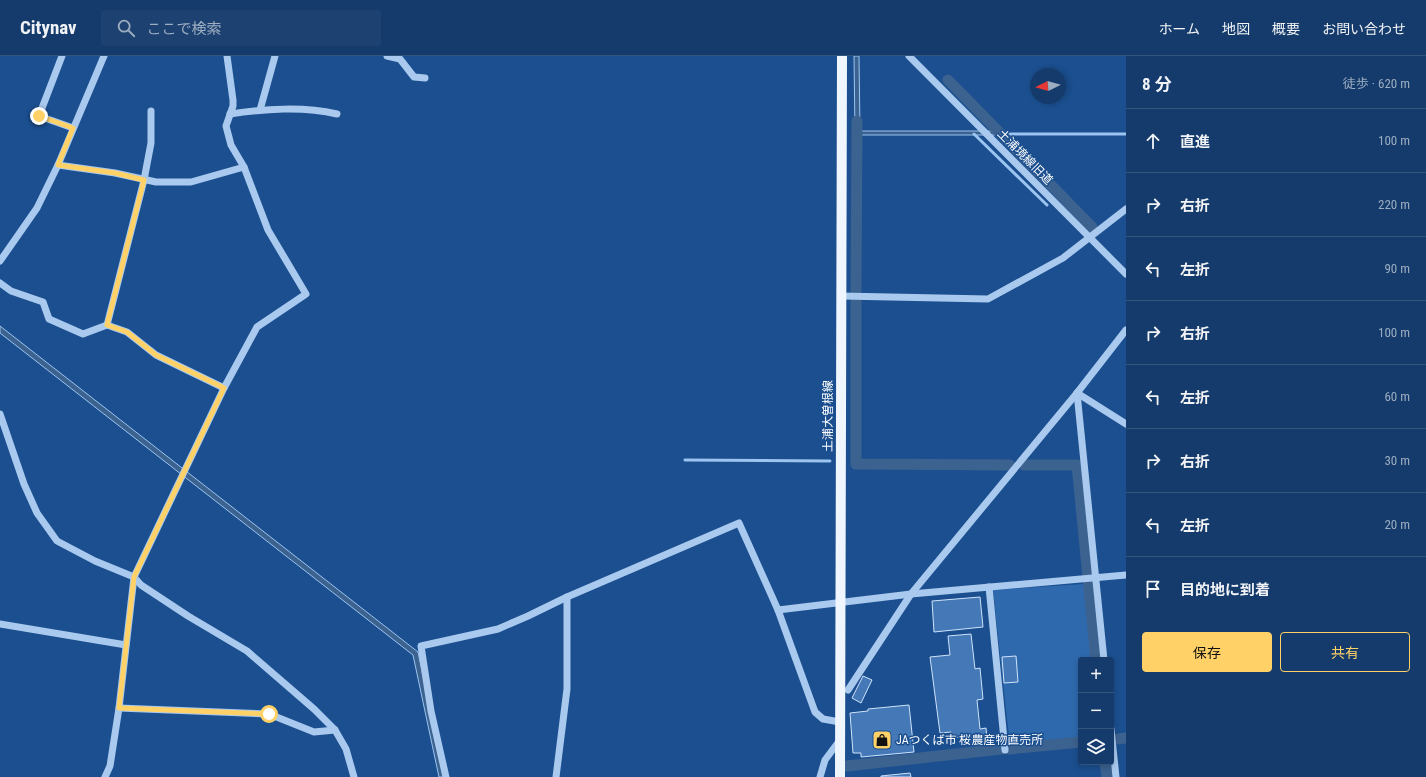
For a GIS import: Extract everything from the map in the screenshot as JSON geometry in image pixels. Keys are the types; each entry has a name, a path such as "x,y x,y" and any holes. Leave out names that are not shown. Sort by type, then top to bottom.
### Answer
{"main road":[{"name":"土浦大曽根線","path":"840,777 842,56"}],"street":[{"path":"62,56 39,116 73,128"},
{"path":"0,261 37,208 58,165 104,56"},
{"path":"105,777 110,766 119,708 134,577 224,388 257,327 306,294 268,230 244,167 231,145 226,126 233,100 227,56"},
{"path":"260,110 275,56"},
{"path":"387,56 400,59 414,77 426,78"},
{"name":"土浦境線旧道","path":"909,56 1126,274"},
{"path":"230,114 260,110 316,109 336,114"},
{"path":"107,325 144,180 151,143 151,111"},
{"path":"58,165 115,173 156,182 191,182 244,167"},
{"path":"842,296 988,299 1063,258 1126,209"},
{"path":"0,283 11,291 44,302 49,319 83,334 107,325 127,332 156,355 224,388"},
{"path":"848,690 911,594 1078,392 1126,330"},
{"path":"1078,392 1126,424"},
{"path":"1078,392 1104,657"},
{"path":"0,414 24,484 37,513 57,541 95,561 134,577 142,585 188,616 247,651 314,709 334,730 346,749 354,777"},
{"path":"446,777 431,711 421,646 498,629 567,597 739,523 778,610 815,712 823,719 840,722"},
{"path":"778,610 911,594 1126,575"},
{"path":"989,587 1005,750"},
{"path":"556,777 567,689 567,597"},
{"path":"0,624 126,645"},
{"path":"119,708 269,714 314,732 334,730"},
{"path":"820,777 825,760 840,740"},
{"path":"1114,758 1116,777"}],"shaded area":[{"path":"854,56 859,56 860,131 1001,131 1004,135 859,135 855,133"},
{"path":"0,326 418,652 444,777 439,777 413,655 0,333"},
{"path":"1084,584 1092,657 1078,657 1078,739 1010,746 993,590"}],"building":[{"path":"980,597 983,627 934,632 932,601"},
{"path":"971,634 975,669 980,668 983,699 977,700 980,729 986,728 987,739 969,741 969,736 952,738 951,732 940,733 930,657 950,655 948,636"},
{"path":"1016,656 1018,682 1004,683 1002,657"},
{"path":"863,676 872,680 861,703 852,698"},
{"name":"JAつくば市 桜農産物直売所","path":"909,705 914,752 861,757 861,753 853,753 850,713 868,711 868,709"},
{"path":"910,773 911,777 881,777 881,776"}],"waterway":[{"path":"948,80 1092,227"},
{"path":"856,291 857,121"},
{"path":"974,134 1047,205"},
{"path":"998,134 1126,134"},
{"path":"856,300 856,464 1010,465"},
{"path":"685,460 830,461"},
{"path":"1024,465 1077,465 1096,657"},
{"path":"1118,739 1126,738"},
{"path":"1009,749 1078,742"},
{"path":"847,766 1002,749"},
{"path":"1105,765 1107,777"}],"place":[{"name":"JAつくば市 桜農産物直売所","path":"882,740"}],"route":[{"path":"39,116 73,128 58,165 115,173 144,180 107,325 127,332 156,355 224,388 134,577 119,708 232,711 269,714"}]}
